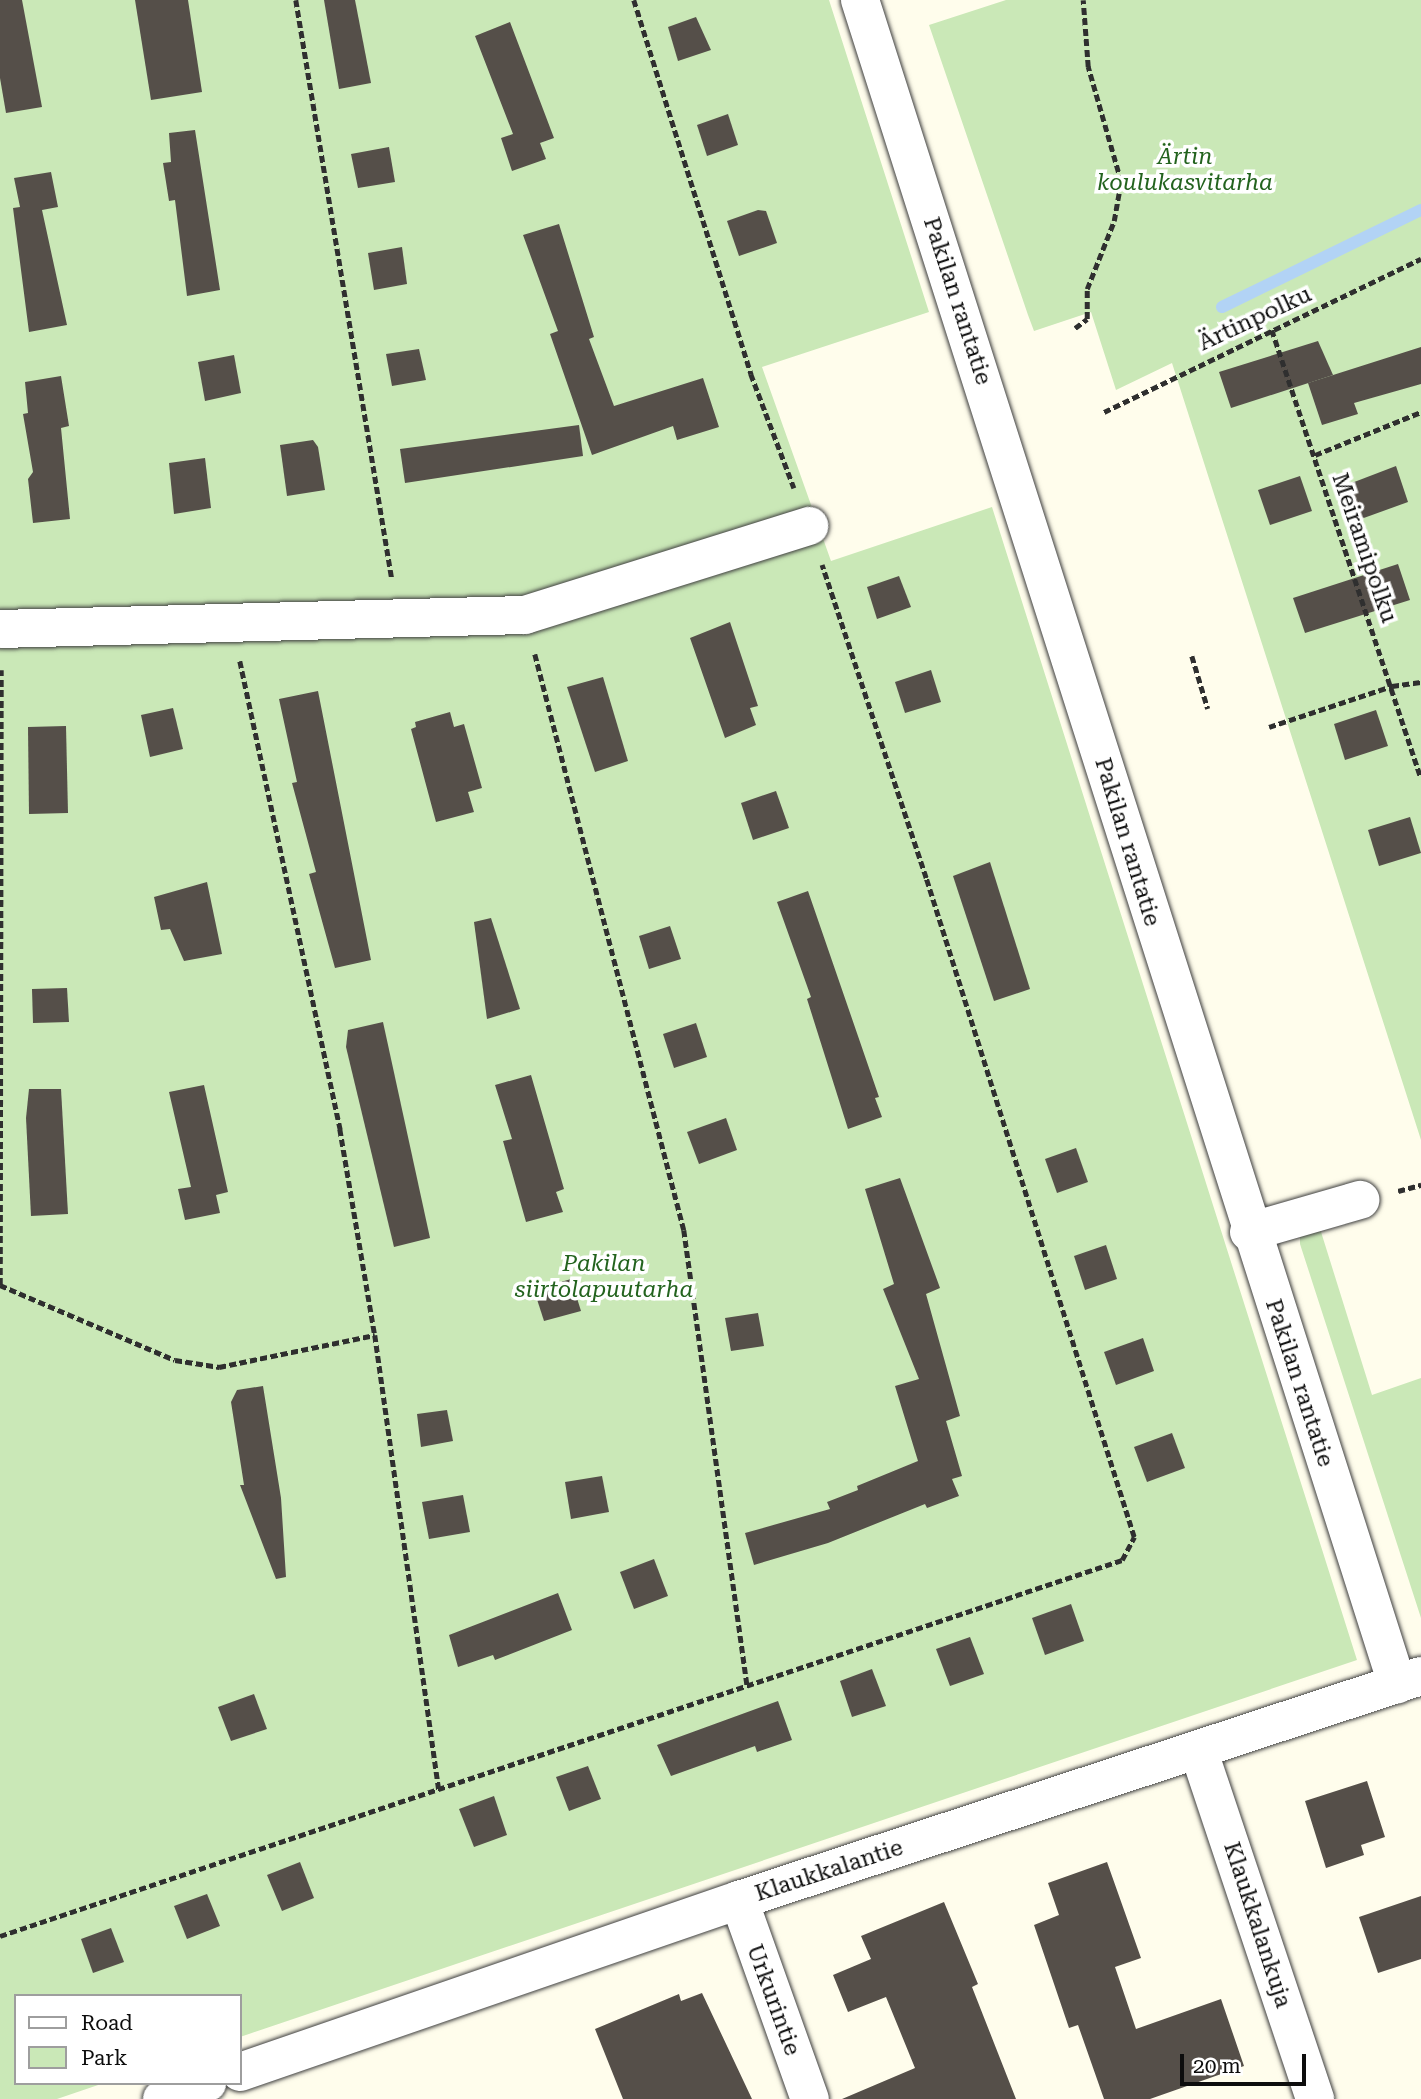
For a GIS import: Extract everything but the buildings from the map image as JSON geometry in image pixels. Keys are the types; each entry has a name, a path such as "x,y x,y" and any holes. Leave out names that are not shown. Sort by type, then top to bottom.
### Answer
{"street":[{"name":"Pakilan rantatie","path":"860,0 1249,1231 1409,1680"},
{"path":"1,629 525,615 809,526"},
{"path":"1249,1231 1360,1200"},
{"name":"Klaukkalantie","path":"242,2071 739,1900 1199,1752 1409,1680"},
{"name":"Klaukkalankuja","path":"1199,1752 1315,2099"},
{"name":"Urkurintie","path":"739,1900 810,2099"},
{"path":"162,2099 201,2085"}],"path":[{"path":"296,0 399,618"},
{"path":"0,1936 1122,1560 1134,1537 930,891 809,526 751,374 634,0"},
{"path":"1075,328 1087,319 1087,289 1114,221 1122,182 1088,67 1083,0"},
{"name":"Ärtinpolku","path":"1104,412 1421,259"},
{"name":"Meiramipolku","path":"1272,330 1421,777"},
{"path":"1314,455 1421,412"},
{"path":"525,615 684,1230 747,1686"},
{"path":"231,622 340,1129 375,1335 439,1791"},
{"path":"1,629 0,1285 175,1360 219,1367 375,1335"},
{"path":"1192,656 1208,709"},
{"path":"1269,727 1392,687 1421,682"}],"green space":[{"name":"Pakilan siirtolapuutarha","path":"0,0 829,0 929,312 762,367 831,561 992,507 1357,1660 242,2036 242,1994 14,1994 14,2085 98,2085 57,2099 0,2099"},
{"name":"Ärtin koulukasvitarha","path":"1006,0 1421,0 1421,1140 1172,363 1116,390 1091,312 1034,331 1028,315 929,25"},
{"path":"1317,1219 1372,1395 1421,1378 1421,1618 1300,1244 1300,1230"}],"waterway":[{"path":"1222,307 1421,210"}]}
